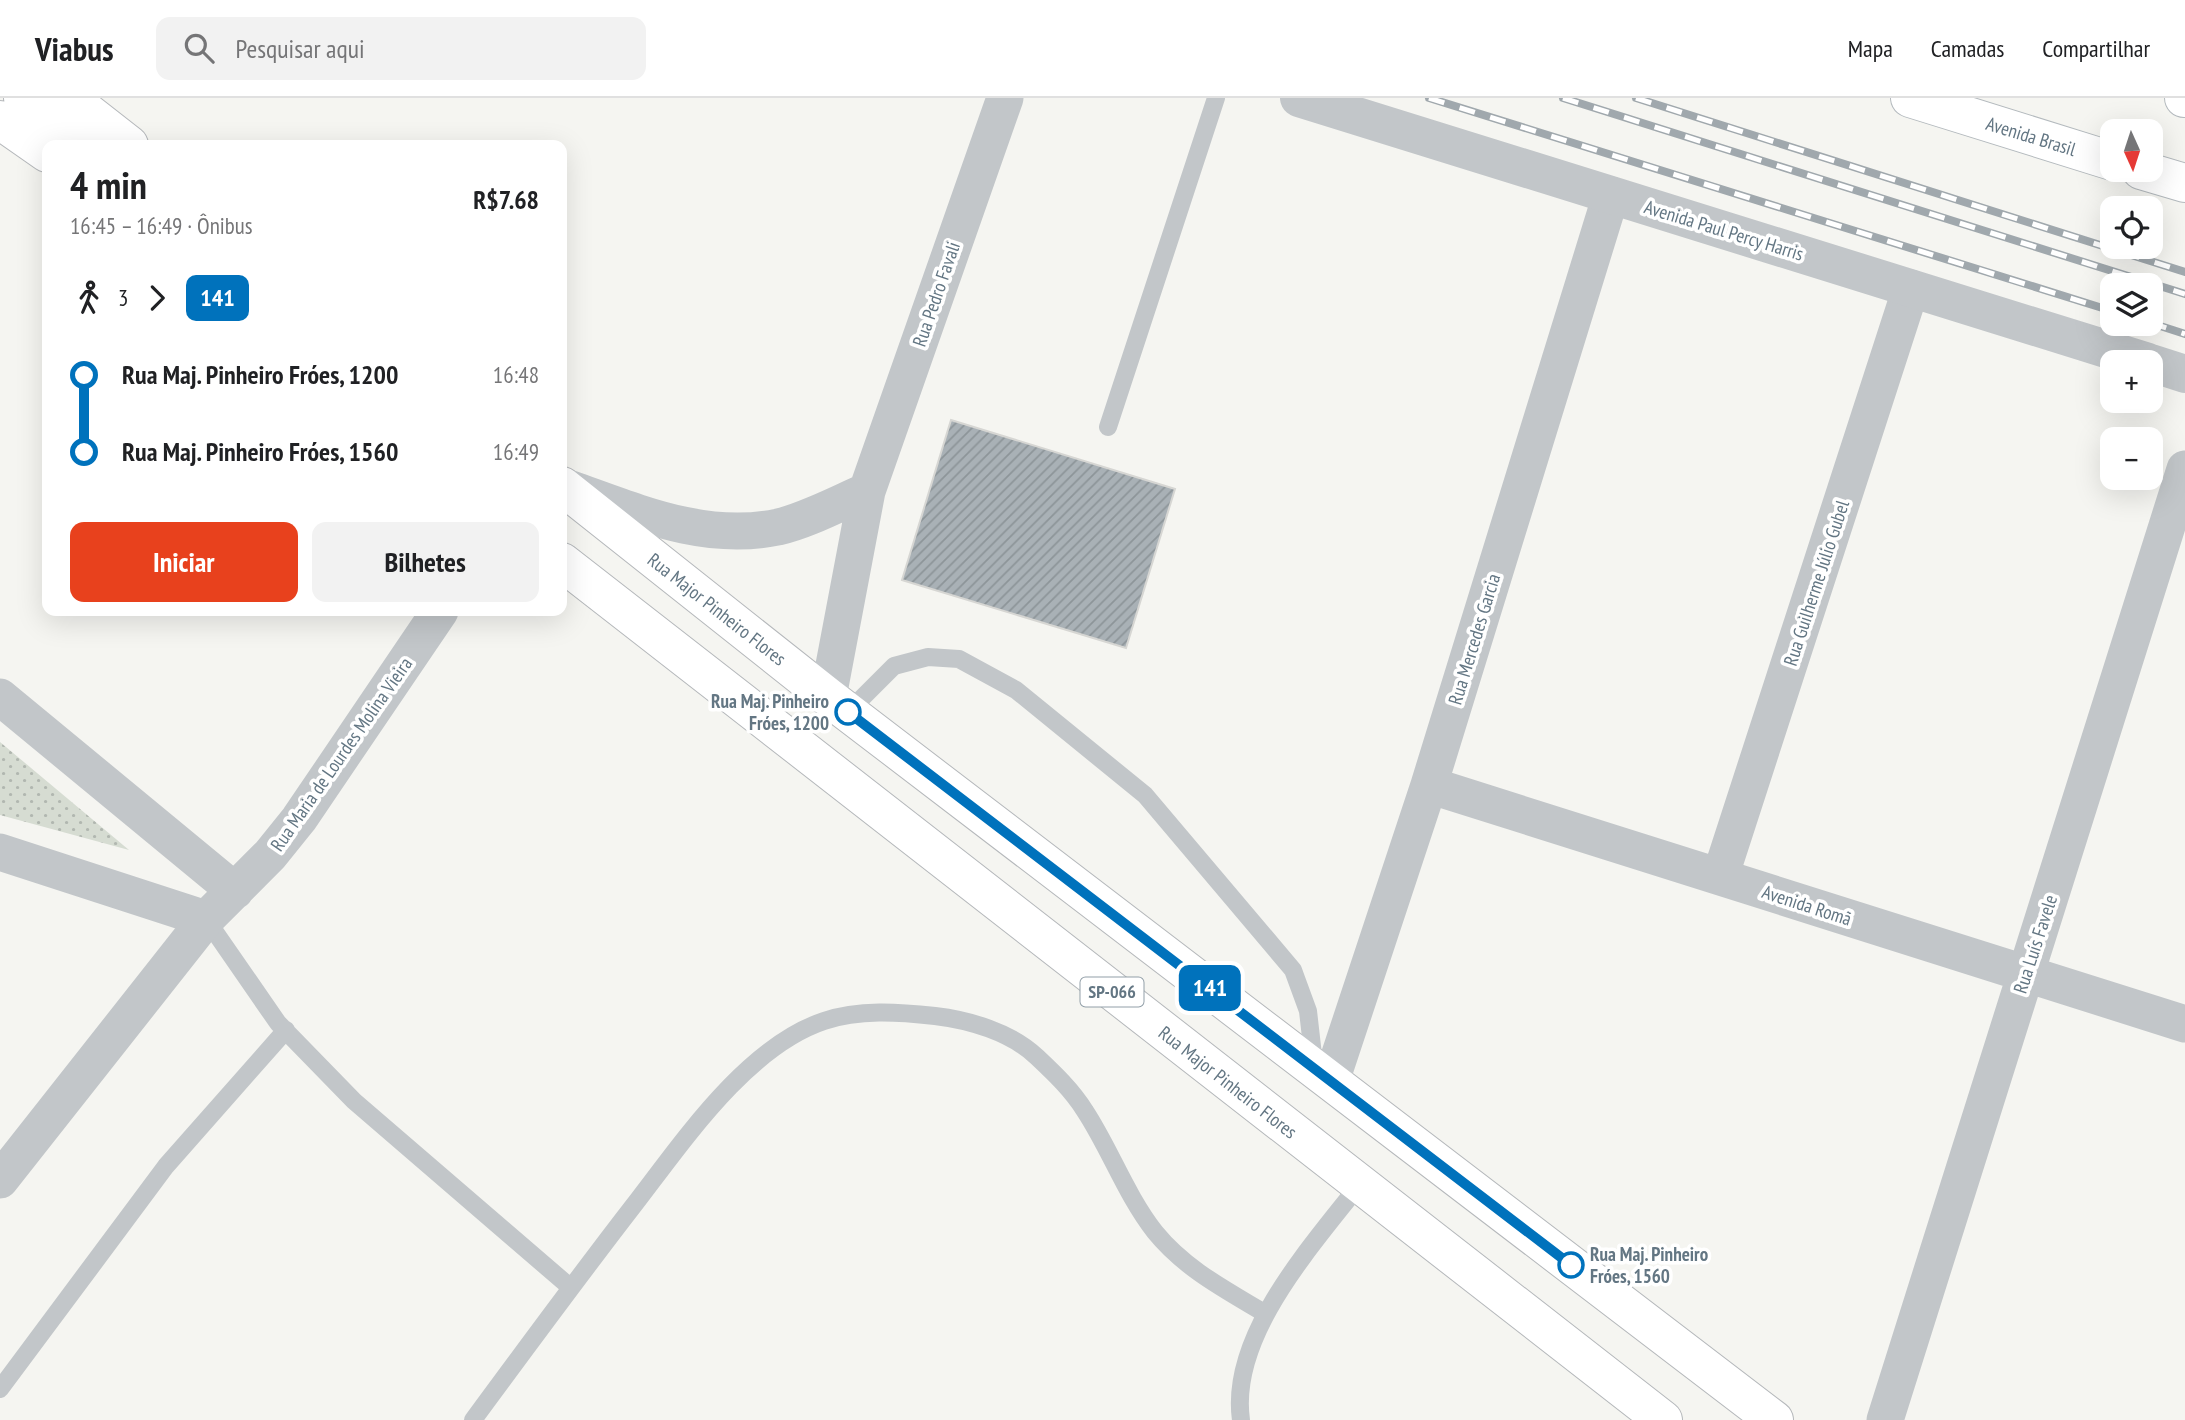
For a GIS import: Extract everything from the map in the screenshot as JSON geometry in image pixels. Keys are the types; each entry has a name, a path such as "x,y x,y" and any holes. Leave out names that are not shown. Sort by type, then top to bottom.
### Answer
{"main road":[{"path":"23,98 71,140"},
{"path":"69,98 123,140"},
{"name":"Avenida Brasil","path":"1910,98 2100,157"},
{"path":"0,120 42,149"},
{"path":"2163,176 2185,183"},
{"name":"Rua Major Pinheiro Flores","path":"567,490 838,704 1774,1420"},
{"name":"Rua Major Pinheiro Flores","path":"567,566 1663,1420"}],"street":[{"name":"Rua Pedro Favali","path":"838,704 867,491 1004,98"},
{"name":"Avenida Paul Percy Harris","path":"1299,98 2109,350"},
{"name":"Rua Mercedes Garcia","path":"1323,1074 1429,785 1611,195"},
{"name":"Rua Guilherme Júlio Gubel","path":"1720,877 1911,288"},
{"name":"Avenida Paul Percy Harris","path":"2163,367 2185,374"},
{"name":"Rua Luís Favele","path":"1895,1415 2025,974 2185,468"},
{"path":"567,488 671,524 726,533 779,526 867,491"},
{"name":"Rua Maria de Lourdes Molina Vieira","path":"0,1180 206,919 235,891 299,819 437,616"},
{"path":"0,697 235,891"},
{"name":"Avenida Romã","path":"1429,785 2185,1024"},
{"path":"0,852 206,919"}],"lane":[{"path":"1108,426 1216,98"},
{"path":"838,704 894,666 928,657 959,659 1016,690 1145,795 1293,970 1308,1011 1323,1074"},
{"path":"206,919 250,985 286,1030 354,1101 570,1287"},
{"path":"473,1420 570,1287 702,1118 746,1070 791,1038 823,1021 863,1013 905,1012 964,1019 1003,1035 1033,1053 1063,1083 1085,1111 1140,1208 1170,1248 1211,1281 1266,1314"},
{"path":"0,1389 166,1166 286,1030"},
{"path":"1241,1420 1238,1398 1243,1366 1266,1314 1306,1254 1359,1185"}],"shaded area":[{"path":"0,742 129,850 0,815"}],"building":[{"path":"951,420 1175,489 1126,648 902,580"}],"railway":[{"path":"1429,98 2100,307"},
{"path":"1563,98 2185,294"},
{"path":"1636,98 2185,272"},
{"path":"2163,327 2185,334"}],"bus line":[{"name":"141","path":"848,712 1571,1265"}],"place":[{"name":"Rua Maj. Pinheiro Fróes, 1200","path":"848,712"},
{"name":"Rua Maj. Pinheiro Fróes, 1560","path":"1571,1265"}]}
